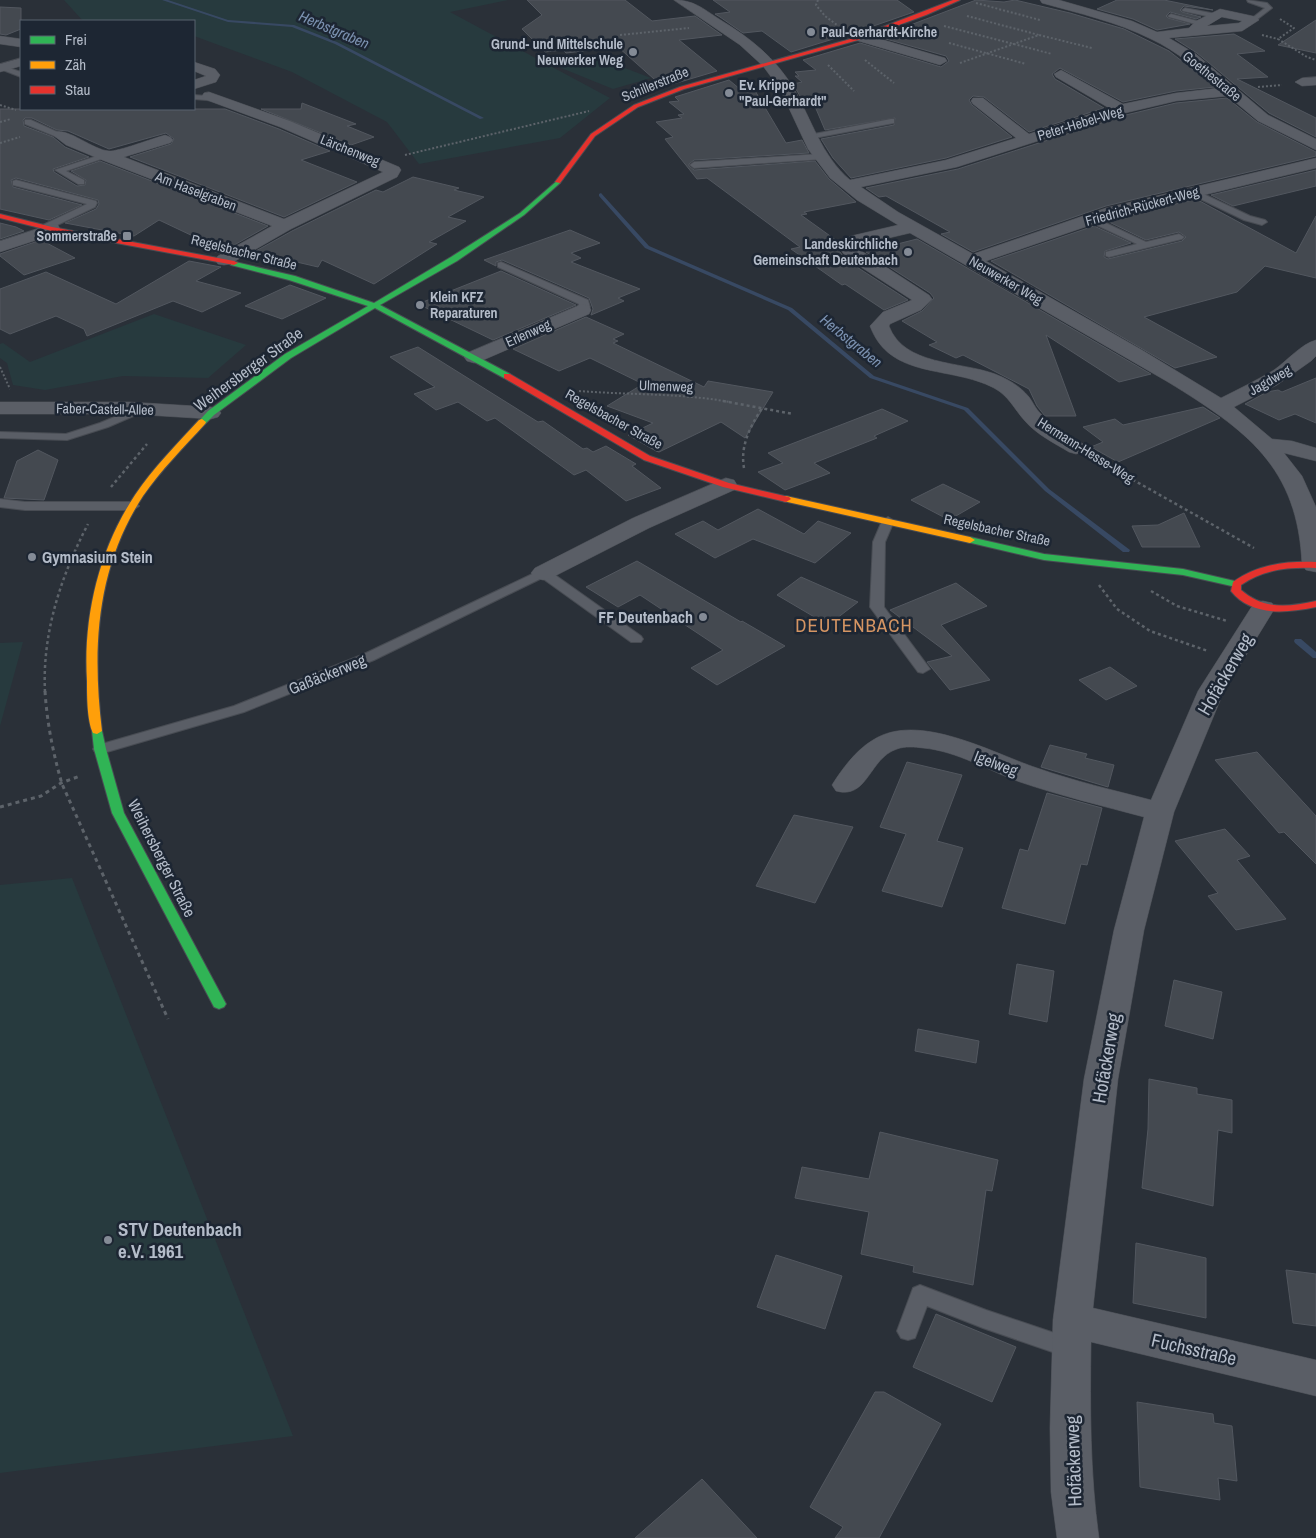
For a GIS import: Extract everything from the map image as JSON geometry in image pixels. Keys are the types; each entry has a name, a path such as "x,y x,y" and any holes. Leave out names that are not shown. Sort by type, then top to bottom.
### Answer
{"street":[{"name":"Neuwerker Weg","path":"680,0 748,45 768,63 788,89 820,157 847,186 913,227 1169,374 1219,407 1266,445 1295,482 1306,507 1313,537 1315,565"},
{"name":"Schillerstraße","path":"376,306 454,259 522,214 550,191 568,172 584,145 593,135 621,115 654,98 682,88 860,37 915,18 958,0"},
{"name":"Goethestraße","path":"1046,0 1112,19 1156,36 1190,57 1263,118 1316,145"},
{"path":"1197,27 1220,13 1256,18"},
{"path":"1156,36 1197,27 1242,27 1256,18"},
{"path":"860,37 940,61"},
{"path":"0,40 20,43"},
{"path":"1,67 20,62"},
{"path":"195,66 213,75 211,80 195,85"},
{"path":"1060,74 1121,109"},
{"name":"Peter-Hebel-Weg","path":"847,186 925,170 1121,109 1176,97 1232,92"},
{"name":"Lärchenweg","path":"213,98 285,124 378,162 390,168 393,172 285,225 224,260"},
{"path":"978,101 1026,139"},
{"name":"Am Haselgraben","path":"60,135 71,142 107,157 285,225"},
{"path":"107,157 165,140"},
{"name":"Friedrich-Rückert-Weg","path":"972,260 1091,219 1193,192 1316,163"},
{"name":"Regelsbacher Straße","path":"0,216 49,228 224,260 292,278 376,306 474,357 647,458 726,485 1044,557 1183,572 1236,584"},
{"name":"Hermann-Hesse-Weg","path":"913,227 857,240 850,243 848,248 853,254 923,300 919,304 892,314 883,320 879,326 880,334 894,349 913,360 962,370 999,382 1018,397 1033,417 1076,448"},
{"path":"0,247 49,228"},
{"name":"Weihersberger Straße","path":"219,1004 118,813 100,749 91,690 92,626 97,596 113,550 134,506 169,457 211,413 288,356 376,306"},
{"name":"Erlenweg","path":"474,357 582,310"},
{"name":"Jagdweg","path":"1219,407 1264,385 1292,368 1316,347"},
{"name":"Faber-Castell-Allee","path":"0,408 141,409 211,413"},
{"path":"1266,445 1292,447 1316,455"},
{"name":"Gaßäckerweg","path":"543,573 641,522 726,485"},
{"path":"1315,565 1292,564 1250,573 1236,584 1236,591 1241,598 1249,603 1257,619 1287,609 1316,604"},
{"name":"Hofäckerweg","path":"1078,1538 1072,1492 1072,1334 1101,1079 1129,930 1160,812 1211,691 1257,619"},
{"name":"Igelweg","path":"846,785 874,752 888,743 909,739 942,742 1031,776 1160,812"},
{"name":"Fuchsstraße","path":"1072,1334 1316,1378"}],"lane":[{"path":"1250,1 1265,4 1269,8 1256,18"},
{"path":"1185,10 1216,16"},
{"path":"1171,16 1197,27"},
{"path":"1,67 20,75"},
{"path":"195,97 213,98"},
{"path":"809,137 891,121"},
{"path":"28,122 60,135"},
{"path":"80,182 59,170 107,157"},
{"path":"694,165 820,157"},
{"path":"16,184 93,203 49,228"},
{"path":"1193,192 1247,218 1262,222"},
{"path":"1091,219 1145,245"},
{"path":"1109,254 1178,238"},
{"path":"501,265 584,302 585,307 582,310"},
{"path":"0,435 67,437 99,427 141,409"},
{"path":"0,504 44,507 65,505 134,506"},
{"path":"888,521 879,542 877,607 923,670"},
{"path":"543,573 636,639"},
{"name":"Gaßäckerweg","path":"100,749 239,709 369,657 543,573"},
{"path":"908,1331 920,1294 983,1319 1072,1334"}],"path":[{"path":"818,0 816,5 825,16 839,27 860,37"},
{"path":"938,9 1092,48"},
{"path":"915,18 1052,54"},
{"path":"1256,18 1285,20 1294,28 1278,39 1307,57 1316,60"},
{"path":"620,35 720,25"},
{"path":"940,61 964,63 1039,35"},
{"path":"944,42 1026,64"},
{"path":"838,44 849,47 894,83"},
{"path":"806,52 820,57 854,90"},
{"path":"1232,92 1309,82"},
{"path":"378,162 590,110"},
{"name":"Ulmenweg","path":"536,392 568,390 631,395 694,396 793,414"},
{"path":"726,485 744,469 741,460 749,428 762,408"},
{"name":"Hermann-Hesse-Weg","path":"1076,448 1263,553 1282,566"},
{"path":"1094,562 1098,584 1117,609 1150,631 1231,658"},
{"path":"1132,567 1140,585 1177,606 1257,619"},
{"path":"0,807 41,796 61,784 106,766"}],"green space":[{"path":"64,0 508,0 450,12 610,98 560,138 419,164 387,122 292,72 195,36 195,20 82,20"},
{"path":"596,57 651,78 613,89 539,59 544,58 563,65"},
{"path":"154,314 246,345 208,378 123,376 45,390 13,385 7,363 0,358 0,344 3,343 30,362"},
{"path":"23,642 0,726 0,643"},
{"name":"STV Deutenbach e.V. 1961","path":"72,878 293,1436 0,1473 0,885"}],"building":[{"path":"527,0 625,0 652,21 695,16 722,35 679,40 717,71 663,87 618,47 566,53 563,50 545,52 522,29 542,15"},
{"path":"713,0 897,0 914,12 791,52 762,31 743,33 715,14 730,12"},
{"path":"976,0 1004,2 1015,0 1070,13 1124,29 1169,51 1215,87 1176,91 1123,102 1060,68 1052,74 1055,79 1104,108 1029,132 984,97 973,96 969,100 972,105 1012,137 946,158 851,178 833,158 821,139 894,125 895,118 825,130 814,104 800,96 793,84 802,82 795,76 799,76 795,72 816,70 803,60 860,43 941,67 949,61 946,56 879,37"},
{"path":"1117,0 1164,0 1213,10 1184,6 1180,10 1182,12 1201,17 1196,19 1170,12 1166,16 1168,18 1190,24 1157,30 1133,19 1097,9"},
{"path":"0,7 21,8 20,29 6,35 0,34"},
{"path":"1316,20 1316,53 1278,45"},
{"path":"1234,34 1265,51 1237,54 1268,77 1237,79 1316,118 1316,137 1269,113 1197,53 1175,39"},
{"path":"729,80 741,90 754,89 786,143 802,140 809,153 694,160 689,166 694,170 815,161 829,179 856,202 804,212 807,214 801,215 840,243 837,248 846,260 908,300 884,310 845,284 842,285 791,249 800,247 707,178 697,179 665,139 673,137 656,122 682,118 678,115 684,114 669,102 679,101 675,97"},
{"path":"1227,98 1257,122 1316,152 1316,156 1106,206 973,252 941,234 950,232 886,196 879,197 866,188 958,169 1126,115 1176,103"},
{"path":"302,103 356,124 347,126 374,137 351,145 261,109 301,109"},
{"path":"0,109 225,109 330,151 301,160 357,182 284,217 130,157 171,144 174,139 166,133 109,149 68,131 57,130 32,118 25,118 23,120 24,126 53,137 65,147 89,157 53,169 54,172 77,186 85,185 86,180 71,171 100,161 268,226 220,253 208,250 214,246 159,220 134,236 65,223 96,209 99,204 98,200 16,178 11,180 13,187 82,205 49,220 0,209"},
{"path":"1316,170 1316,186 1233,206 1211,195"},
{"path":"413,177 459,188 454,190 484,197 448,217 466,221 429,242 437,244 374,284 322,260 318,267 254,252 292,231 376,190 383,192"},
{"path":"1196,199 1296,253 1316,216 1316,278 1265,266 1237,292 1144,317 1217,357 1175,368 991,261 1094,226 1131,243 1105,251 1104,257 1108,259 1182,241 1186,237 1179,232 1146,240 1107,221"},
{"path":"0,223 16,227 24,231 0,239"},
{"path":"570,230 600,243 571,253 581,258 571,262 640,289 618,298 624,301 591,315 593,309 589,298 502,260 496,262 496,266 484,260"},
{"path":"917,239 1151,374 1119,382 1046,335 1076,416 1045,416 1037,406 1029,389 963,355 956,358 929,345 937,342 902,321 922,311 934,298 930,293 866,252"},
{"path":"41,240 75,258 24,275 0,256 0,254"},
{"path":"189,261 221,267 196,281 241,293 202,312 173,301 87,336 84,329 56,316 10,334 0,329 0,289 46,272 116,304"},
{"path":"501,271 576,305 493,340 418,304"},
{"path":"290,285 326,298 282,319 245,306"},
{"path":"586,317 624,334 613,339 618,341 613,343 704,387 708,381 773,392 745,438 721,422 659,452 656,451 628,435 653,423 607,406 643,384 590,358 559,371 513,349"},
{"path":"418,347 538,422 543,421 583,449 587,448 593,452 606,446 636,464 632,466 661,488 626,501 586,470 574,475 495,418 487,421 458,402 436,410 414,394 435,387 390,357"},
{"path":"1316,378 1316,423 1295,414 1279,420 1245,404 1267,392 1278,390 1282,392"},
{"path":"1203,407 1220,418 1118,462 1091,447 1103,442 1083,427 1115,419 1123,425"},
{"path":"882,409 908,421 874,436 877,438 814,463 830,473 785,490 758,472 783,463 768,453"},
{"path":"38,450 58,460 44,500 4,498 17,461"},
{"path":"943,484 980,502 949,520 911,500"},
{"path":"758,509 804,534 818,521 851,533 815,563 753,539 715,558 675,534 703,521 718,530"},
{"path":"1184,513 1200,547 1142,547 1132,526 1158,525"},
{"path":"637,561 785,646 717,685 691,668 723,650 640,595 618,607 586,587"},
{"path":"801,577 858,602 828,625 777,595"},
{"path":"956,583 987,606 941,625 990,680 950,690 927,662 952,656 890,610"},
{"path":"1110,667 1137,686 1106,700 1079,680"},
{"path":"1050,745 1087,754 1085,758 1114,765 1108,787 1041,767"},
{"path":"1257,752 1316,816 1316,864 1284,832 1279,833 1215,760"},
{"path":"907,762 962,775 937,841 963,848 942,907 882,891 906,834 880,827"},
{"path":"1047,793 1102,808 1087,865 1081,864 1065,924 1002,908 1020,849 1028,851"},
{"path":"794,815 853,827 815,903 756,886"},
{"path":"1225,829 1250,856 1237,860 1286,919 1236,930 1208,896 1218,893 1175,841"},
{"path":"1017,964 1054,971 1047,1022 1009,1014"},
{"path":"1174,980 1222,992 1213,1039 1165,1026"},
{"path":"918,1029 979,1041 976,1063 915,1051"},
{"path":"1149,1079 1197,1088 1197,1094 1232,1100 1232,1133 1218,1130 1213,1206 1142,1188 1148,1129"},
{"path":"880,1132 998,1160 992,1191 986,1190 973,1285 913,1272 914,1266 861,1254 869,1212 795,1198 802,1167 869,1179"},
{"path":"1136,1243 1206,1258 1206,1318 1133,1303"},
{"path":"776,1255 842,1276 825,1329 757,1307"},
{"path":"1286,1270 1316,1274 1316,1326 1293,1323"},
{"path":"936,1314 1016,1347 992,1402 913,1367"},
{"path":"875,1392 884,1392 941,1424 879,1538 835,1538 843,1527 810,1507"},
{"path":"1137,1402 1213,1414 1214,1423 1232,1426 1237,1481 1218,1478 1220,1500 1140,1487"},
{"path":"702,1479 757,1538 635,1538"}],"waterway":[{"name":"Herbstgraben","path":"164,0 228,21 293,26 336,43 482,118"},
{"name":"Herbstgraben","path":"601,195 647,247 790,309 872,377 966,409 1047,490 1126,550"},
{"name":"Herbstgraben","path":"1298,641 1316,656"}],"traffic: fast":[{"path":"202,422 211,413 288,356 454,259 522,214 558,182"},
{"path":"234,263 292,278 376,306 507,376"},
{"path":"970,540 1044,557 1183,572 1236,584"},
{"path":"97,731 100,749 118,813 219,1004"}],"traffic: slow":[{"path":"97,731 91,671 92,643 99,589 107,563 118,535 139,496 165,463 202,422"},
{"path":"786,499 970,540"}],"traffic: jam":[{"path":"558,182 593,135 636,106 682,88 856,39 957,0"},
{"path":"0,216 52,229 234,263"},
{"path":"507,376 647,458 726,485 786,499"},
{"path":"1316,565 1284,565 1274,567 1254,573 1236,584 1236,591 1254,604 1263,607 1284,609 1316,604"}],"place":[{"name":"Paul-Gerhardt-Kirche","path":"811,32"},
{"name":"Grund- und Mittelschule Neuwerker Weg","path":"633,52"},
{"name":"Ev. Krippe \"Paul-Gerhardt\"","path":"729,93"},
{"name":"Sommerstraße","path":"127,236"},
{"name":"Landeskirchliche Gemeinschaft Deutenbach","path":"908,252"},
{"name":"Klein KFZ Reparaturen","path":"420,305"},
{"name":"Gymnasium Stein","path":"32,557"},
{"name":"FF Deutenbach","path":"703,617"},
{"name":"STV Deutenbach e.V. 1961","path":"108,1240"}],"district":[{"name":"DEUTENBACH","path":"854,625"}]}
